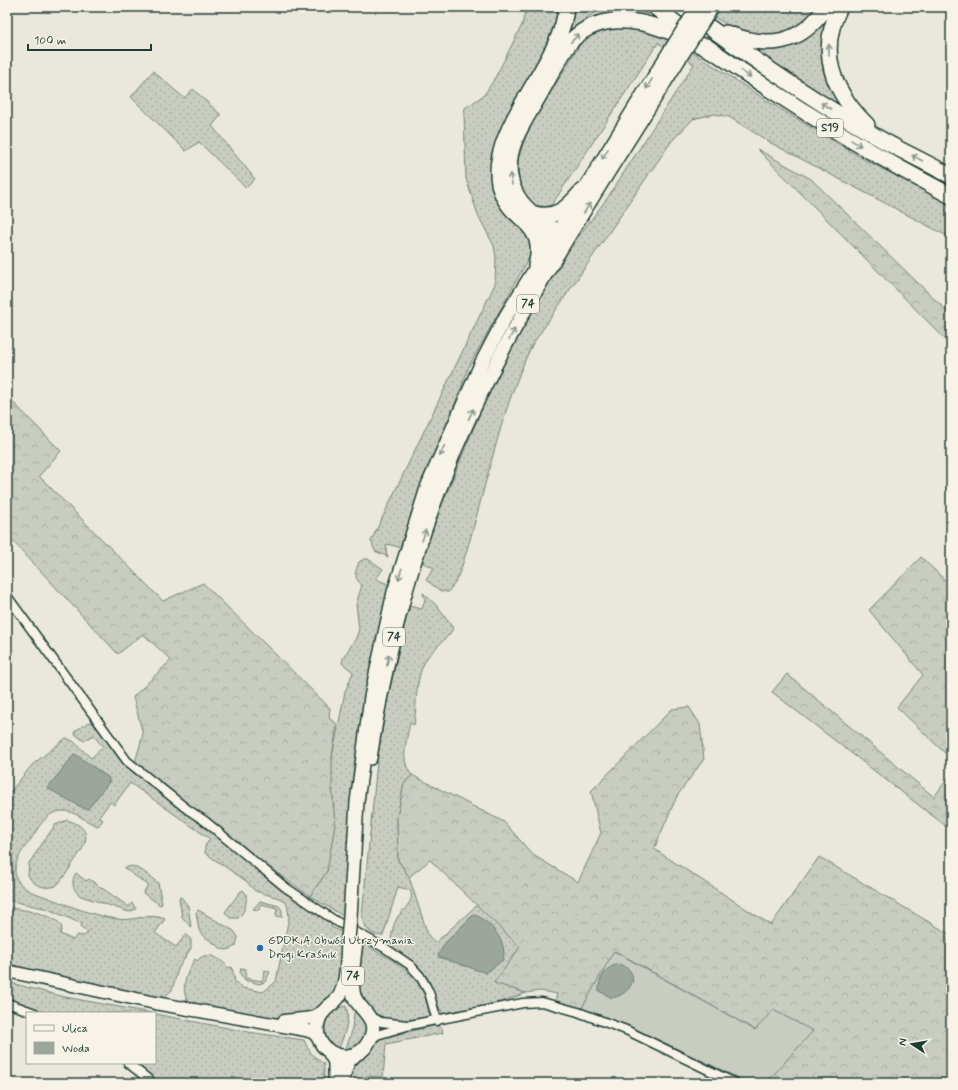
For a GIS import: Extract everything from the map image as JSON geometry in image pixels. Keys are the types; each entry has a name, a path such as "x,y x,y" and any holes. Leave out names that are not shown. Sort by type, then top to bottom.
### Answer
{"highway":[{"path":"561,238 552,228 513,210 505,198 499,178 499,154 508,129 555,48 564,21 566,7"},
{"name":"S19","path":"655,7 714,52 773,92 879,157 951,196"},
{"name":"S19","path":"682,7 783,79 884,140 951,176"},
{"path":"706,25 740,38 777,42 787,40 805,31 826,7"},
{"path":"840,7 832,27 829,41 830,65 833,75 837,86 850,107 884,140"},
{"path":"536,266 539,249 538,240 512,184 510,156 523,122 572,40 592,24 613,17 636,18 666,27 714,52"},
{"path":"527,217 557,214 563,211 582,191"}],"main road":[{"name":"74","path":"368,1042 372,1028 365,1011 355,1000 353,992 352,941 357,802 365,735 381,646 398,577 428,485 454,423 496,333 536,266 561,238 675,55 698,7"},
{"name":"74","path":"353,919 366,790 376,723 396,629 417,554 456,449 478,400 561,238 582,191 675,55 712,7"},
{"name":"74","path":"319,1039 318,1024 328,1008 340,995 344,985 352,941"},
{"path":"7,971 147,1002 310,1031 328,1050 334,1062 336,1083"},
{"name":"74","path":"328,1008 345,1001 365,1011"},
{"path":"264,1022 312,1018 328,1008"},
{"path":"342,1083 348,1062 368,1042"},
{"path":"328,1050 342,1056 356,1053"}],"street":[{"path":"7,596 127,761 205,821 285,887 334,920 385,948 410,965 420,976 429,992 437,1020"},
{"path":"7,1003 32,1012"},
{"path":"368,1042 377,1035 410,1025 523,1003 547,1003 578,1012 626,1030 735,1083"},
{"path":"365,1011 381,1022 410,1025"},
{"path":"129,1064 153,1083"}],"green space":[{"path":"526,7 559,7 554,32 497,137 491,157 490,176 494,191 509,216 527,232 532,247 530,256 469,366 402,548 387,544 386,551 388,557 375,551 371,541 495,284 496,257 494,246 478,215 466,179 464,113 465,108 484,95 495,78 522,25"},
{"path":"573,7 641,7 649,14 618,10 595,13 579,24 565,39"},
{"path":"697,7 820,7 805,25 770,38 741,33"},
{"path":"827,20 822,46 822,66 828,85 841,107 748,45 772,49 791,46 800,43"},
{"path":"603,25 656,28 769,102 860,157 951,205 951,238 771,143 729,117 714,114 693,119 671,142 532,345 520,372 501,428 461,569 455,583 447,593 445,591 442,592 426,580 434,568 423,563 429,536 489,391 546,280 608,197 694,64 658,43 553,203 543,211 527,199 519,185 518,159 529,127 586,35"},
{"path":"153,71 184,98 193,89 221,115 212,126 255,179 246,188 199,142 186,151 131,97"},
{"path":"757,149 811,179 951,315 951,345"},
{"path":"7,396 61,451 39,476 163,601 203,583 330,708 329,718 337,724 332,757 332,788 335,824 327,871 310,896 280,875 135,763 143,734 133,697 171,660 143,634 118,654 7,535"},
{"path":"921,557 951,586 951,759 897,707 923,675 869,610"},
{"path":"364,559 368,559 383,569 376,579 388,584 389,590 371,663 362,716 352,802 343,916 310,896 327,871 332,757 345,692 353,672 342,663 343,658 356,638 359,629 356,604 362,585 357,579 356,574 359,562"},
{"path":"423,593 436,605 453,628 449,635 425,661 419,676 414,725 410,723 405,750 406,763 412,775 404,784 397,817 398,860 409,877 428,935 435,943 477,905 520,947 495,983 526,993 504,1001 444,1014 423,971 391,946 396,920 410,902 410,890 398,887 383,936 374,934 368,930 364,924 362,915 377,762 386,706 409,606 422,609 425,600"},
{"path":"787,674 934,797 951,774 951,830 772,692"},
{"path":"689,707 700,724 704,759 677,796 654,849 771,925 819,857 951,935 951,1083 766,1083 813,1030 755,1030 615,951 581,1010 555,1001 557,994 540,991 526,993 494,983 520,947 430,860 409,877 398,860 397,817 404,784 412,775 504,822 533,855 578,882 601,833 591,791 672,709"},
{"path":"89,722 94,724 116,752 298,900 332,924 331,927 344,933 339,988 317,1012 281,1018 260,1016 189,1003 186,998 184,986 185,981 189,969 195,959 197,961 201,957 214,957 222,961 229,968 232,967 235,982 243,988 263,992 276,981 289,917 287,904 279,898 255,891 246,881 205,853 205,846 210,839 130,783 114,805 110,802 99,817 103,820 98,826 76,814 67,811 56,812 47,817 21,853 15,867 15,874 23,886 32,892 95,914 123,920 153,916 165,919 155,933 176,947 186,934 191,940 191,948 178,969 172,990 165,996 139,995 137,993 7,964 7,907 38,913 54,919 62,928 60,934 73,940 77,935 84,936 88,932 81,927 82,924 48,909 7,900 7,796 32,765 66,738 73,741 91,758 103,747 93,735 84,741 75,734 75,731"},
{"path":"67,820 82,828 86,838 84,844 61,881 56,886 39,886 30,879 28,875 29,863 55,825"},
{"path":"132,866 143,871 158,883 162,904 160,905 143,893 148,885 124,868"},
{"path":"76,873 86,881 89,879 129,907 132,903 136,909 129,912 81,896 73,886 73,879"},
{"path":"243,890 246,894 246,904 244,910 238,918 230,918 225,912"},
{"path":"181,897 188,906 191,927 182,917 179,898"},
{"path":"260,901 279,906 282,910 282,917 276,916 277,908 261,904 259,910 253,909"},
{"path":"198,910 234,931 238,937 236,946 227,950 222,949 201,934 196,913"},
{"path":"360,943 392,960 412,976 426,999 428,1011 426,1017 405,1020 384,1018 367,1008 361,1000 357,989"},
{"path":"614,951 755,1030 773,1010 813,1031 766,1083 749,1083 627,1025 581,1010"},
{"path":"241,968 246,969 245,978 262,981 265,970 270,972 265,982 259,984 244,980 240,973"},
{"path":"7,982 65,997 147,1012 42,1012 7,998"},
{"path":"346,1006 348,1016 346,1028 338,1050 335,1050 321,1031 323,1020 341,1007"},
{"path":"355,1008 368,1028 360,1046 345,1051 351,1034"},
{"path":"156,1014 248,1032 304,1040 312,1054 324,1064 324,1083 157,1083 134,1064 156,1064"},
{"path":"437,1025 442,1028 443,1033 386,1044 383,1077 366,1076 365,1083 348,1083 351,1066 378,1039"}],"water":[{"path":"75,754 109,778 109,782 88,809 85,809 47,788"},
{"path":"476,915 482,918 492,928 501,940 503,946 503,960 486,973 439,957 438,955 445,943 472,916"},
{"path":"619,964 631,972 633,977 632,982 625,992 612,998 599,991 599,986 601,977 604,973 610,967"}],"place":[{"name":"GDDKiA Obwód Utrzymania Drogi Kraśnik","path":"260,948"}]}
